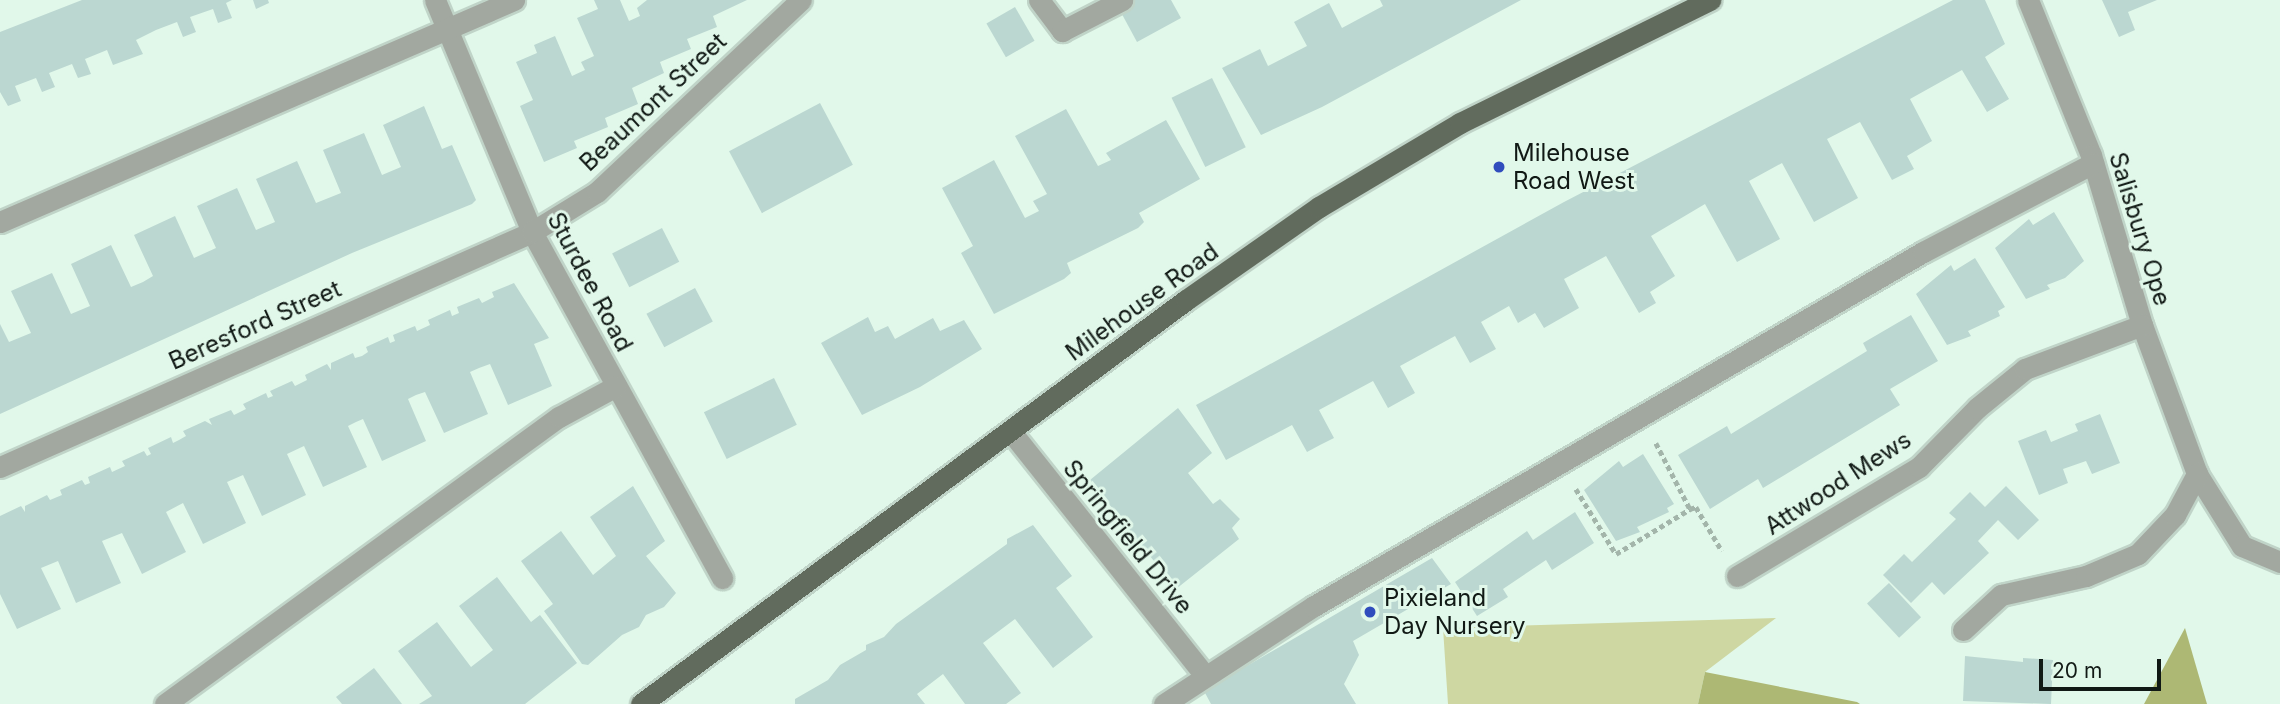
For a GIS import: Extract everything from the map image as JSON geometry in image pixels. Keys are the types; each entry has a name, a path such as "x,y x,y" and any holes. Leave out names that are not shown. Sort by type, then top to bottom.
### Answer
{"main road":[{"name":"Milehouse Road","path":"641,704 1012,433 1186,300 1319,207 1460,123 1710,0"}],"street":[{"name":"Sturdee Road","path":"435,0 532,232 722,578"},
{"path":"0,222 514,0"},
{"path":"1039,0 1062,31 1122,0"},
{"name":"Salisbury Ope","path":"2028,0 2093,163 2142,325 2197,474 2242,546 2280,562"},
{"name":"Beaumont Street","path":"532,232 597,192 794,2"},
{"path":"1164,704 1204,674 1923,253 2093,163"},
{"name":"Beresford Street","path":"0,467 532,232"},
{"name":"Attwood Mews","path":"1737,576 1919,467 1977,408 2025,369 2142,325"},
{"path":"164,704 559,417 616,386"},
{"name":"Springfield Drive","path":"1012,433 1204,674"},
{"path":"1963,630 2001,595 2086,576 2138,554 2175,515 2197,474"}],"path":[{"path":"1642,418 1690,509"},
{"path":"1561,464 1616,554 1696,507 1737,576"}],"green space":[{"path":"1776,618 1705,672 1698,704 1448,704 1443,628"},
{"path":"2185,628 2207,704 2144,704"},
{"path":"1705,672 1857,702 1860,704 1698,704"}],"building":[{"path":"82,0 232,0 226,3 232,18 218,23 213,9 190,17 196,32 183,37 177,22 156,30 136,40 143,54 113,65 107,50 85,59 91,74 78,78 72,64 49,73 55,87 42,92 36,78 15,86 21,101 8,106 0,92 0,32"},
{"path":"253,0 268,0 269,3 256,9"},
{"path":"594,0 620,0 629,21 640,16 637,8 647,0 747,0 713,16 717,27 687,39 691,49 660,62 664,73 632,88 638,104 605,118 608,127 574,141 577,148 544,162 520,106 533,100 516,62 537,53 534,45 555,36 572,76 585,70 581,62 594,56 577,18 598,9"},
{"path":"1127,0 1171,0 1181,18 1137,42 1117,5"},
{"path":"1380,0 1521,0 1322,107 1261,135 1222,68 1260,49 1268,66 1307,46 1294,22 1329,3 1342,28 1383,6"},
{"path":"1953,0 1985,0 2005,44 1985,57 2009,99 1987,112 1962,70 1910,99 1932,141 1907,156 1914,169 1892,180 1860,122 1827,139 1858,198 1814,222 1782,163 1749,181 1780,239 1737,262 1705,204 1651,236 1675,276 1650,292 1656,303 1639,313 1606,256 1564,279 1579,308 1544,328 1535,313 1518,323 1509,306 1481,322 1496,349 1470,363 1455,336 1400,366 1415,393 1388,408 1373,381 1319,410 1334,438 1307,452 1292,425 1226,460 1196,405 1564,202"},
{"path":"2102,0 2157,0 2128,12 2135,30 2119,37"},
{"path":"1015,7 1034,41 1006,57 986,24"},
{"path":"1212,78 1246,147 1205,167 1172,98"},
{"path":"820,103 853,165 762,213 729,151"},
{"path":"424,106 442,149 452,145 476,200 472,204 352,253 0,414 0,324 9,342 31,333 11,291 52,273 71,314 90,306 71,264 111,245 131,287 143,282 153,276 134,235 175,216 194,258 216,248 197,206 237,188 256,230 275,222 256,179 297,161 316,203 341,193 323,150 364,133 382,175 401,167 383,125"},
{"path":"1066,109 1098,166 1111,160 1106,153 1166,120 1200,179 1139,213 1144,222 1138,228 1067,263 1071,273 1064,279 994,314 961,253 973,246 942,188 994,160 1025,218 1039,211 1033,201 1047,194 1015,136"},
{"path":"2054,212 2084,261 2065,278 2047,285 2050,289 2026,299 1995,248 2029,219 2033,225"},
{"path":"662,228 679,262 629,287 612,253"},
{"path":"1975,258 2005,307 1998,311 2000,316 1968,331 1971,336 1947,345 1916,294 1951,265 1954,271"},
{"path":"514,283 549,338 534,344 552,386 508,405 490,364 479,368 470,372 488,414 444,433 425,392 416,395 408,399 426,441 382,461 363,419 356,422 348,426 367,467 323,487 304,446 287,454 306,495 262,516 243,475 227,482 246,523 203,544 183,503 166,512 186,552 142,574 122,533 102,541 121,583 76,603 58,561 41,568 61,609 17,629 0,594 0,516 21,506 25,512 25,506 47,495 50,500 62,495 60,490 82,480 85,485 90,483 88,477 110,467 112,472 125,466 122,461 144,451 147,456 151,454 148,448 171,437 173,443 186,436 183,431 205,421 212,425 209,419 231,410 234,415 246,409 243,404 266,393 268,398 273,396 270,391 292,381 295,386 307,380 305,375 327,364 331,370 331,363 353,353 355,358 362,356 368,352 366,347 388,337 390,343 395,341 393,335 415,326 417,331 430,325 428,320 450,310 452,316 459,313 457,307 479,298 482,303 494,297 492,292"},
{"path":"695,288 713,322 664,347 646,314"},
{"path":"1911,315 1938,361 1890,389 1900,405 1763,488 1758,479 1710,509 1678,455 1727,426 1731,434 1867,351 1863,343"},
{"path":"868,317 875,332 888,326 895,339 933,318 940,331 964,320 982,349 920,387 862,415 821,343"},
{"path":"774,378 797,425 727,459 704,412"},
{"path":"1178,408 1212,453 1188,473 1213,504 1220,499 1240,519 1232,528 1239,539 1176,589 1090,480"},
{"path":"2100,414 2120,463 2092,474 2086,461 2063,469 2068,483 2039,495 2018,441 2046,430 2051,442 2078,431 2075,424"},
{"path":"1643,454 1674,504 1667,508 1669,512 1637,527 1640,532 1616,541 1584,490 1619,461 1623,467"},
{"path":"633,486 665,541 646,556 676,593 664,607 646,615 639,627 622,635 588,665 582,664 544,611 553,604 521,561 561,531 593,575 616,556 590,517"},
{"path":"2006,486 2039,520 2018,540 1998,520 1978,541 1989,553 1944,595 1932,582 1911,603 1883,575 1904,554 1912,562 1956,519 1949,513 1970,492 1985,507"},
{"path":"1575,512 1594,543 1552,570 1546,560 1503,589 1508,597 1477,616 1455,582 1527,531 1533,540"},
{"path":"1033,525 1072,576 1056,588 1093,637 1053,668 1015,619 983,643 1021,693 1006,704 965,704 943,674 917,694 925,704 795,704 795,699 828,680 840,665 866,650 866,645 884,637 896,624 1007,544 1007,539"},
{"name":"Pixieland Day Nursery","path":"1432,558 1451,584 1353,641 1359,655 1344,684 1356,704 1211,704 1204,691"},
{"path":"497,577 531,622 540,615 577,663 525,704 419,704 432,696 398,651 437,622 471,667 493,650 459,606"},
{"path":"1889,583 1921,617 1899,638 1867,603"},
{"path":"1965,656 2023,662 2023,658 2053,660 2051,704 1963,701"},
{"path":"374,668 402,704 342,704 336,697"}],"place":[{"name":"Milehouse Road West","path":"1499,167"},
{"name":"Pixieland Day Nursery","path":"1370,612"}]}
